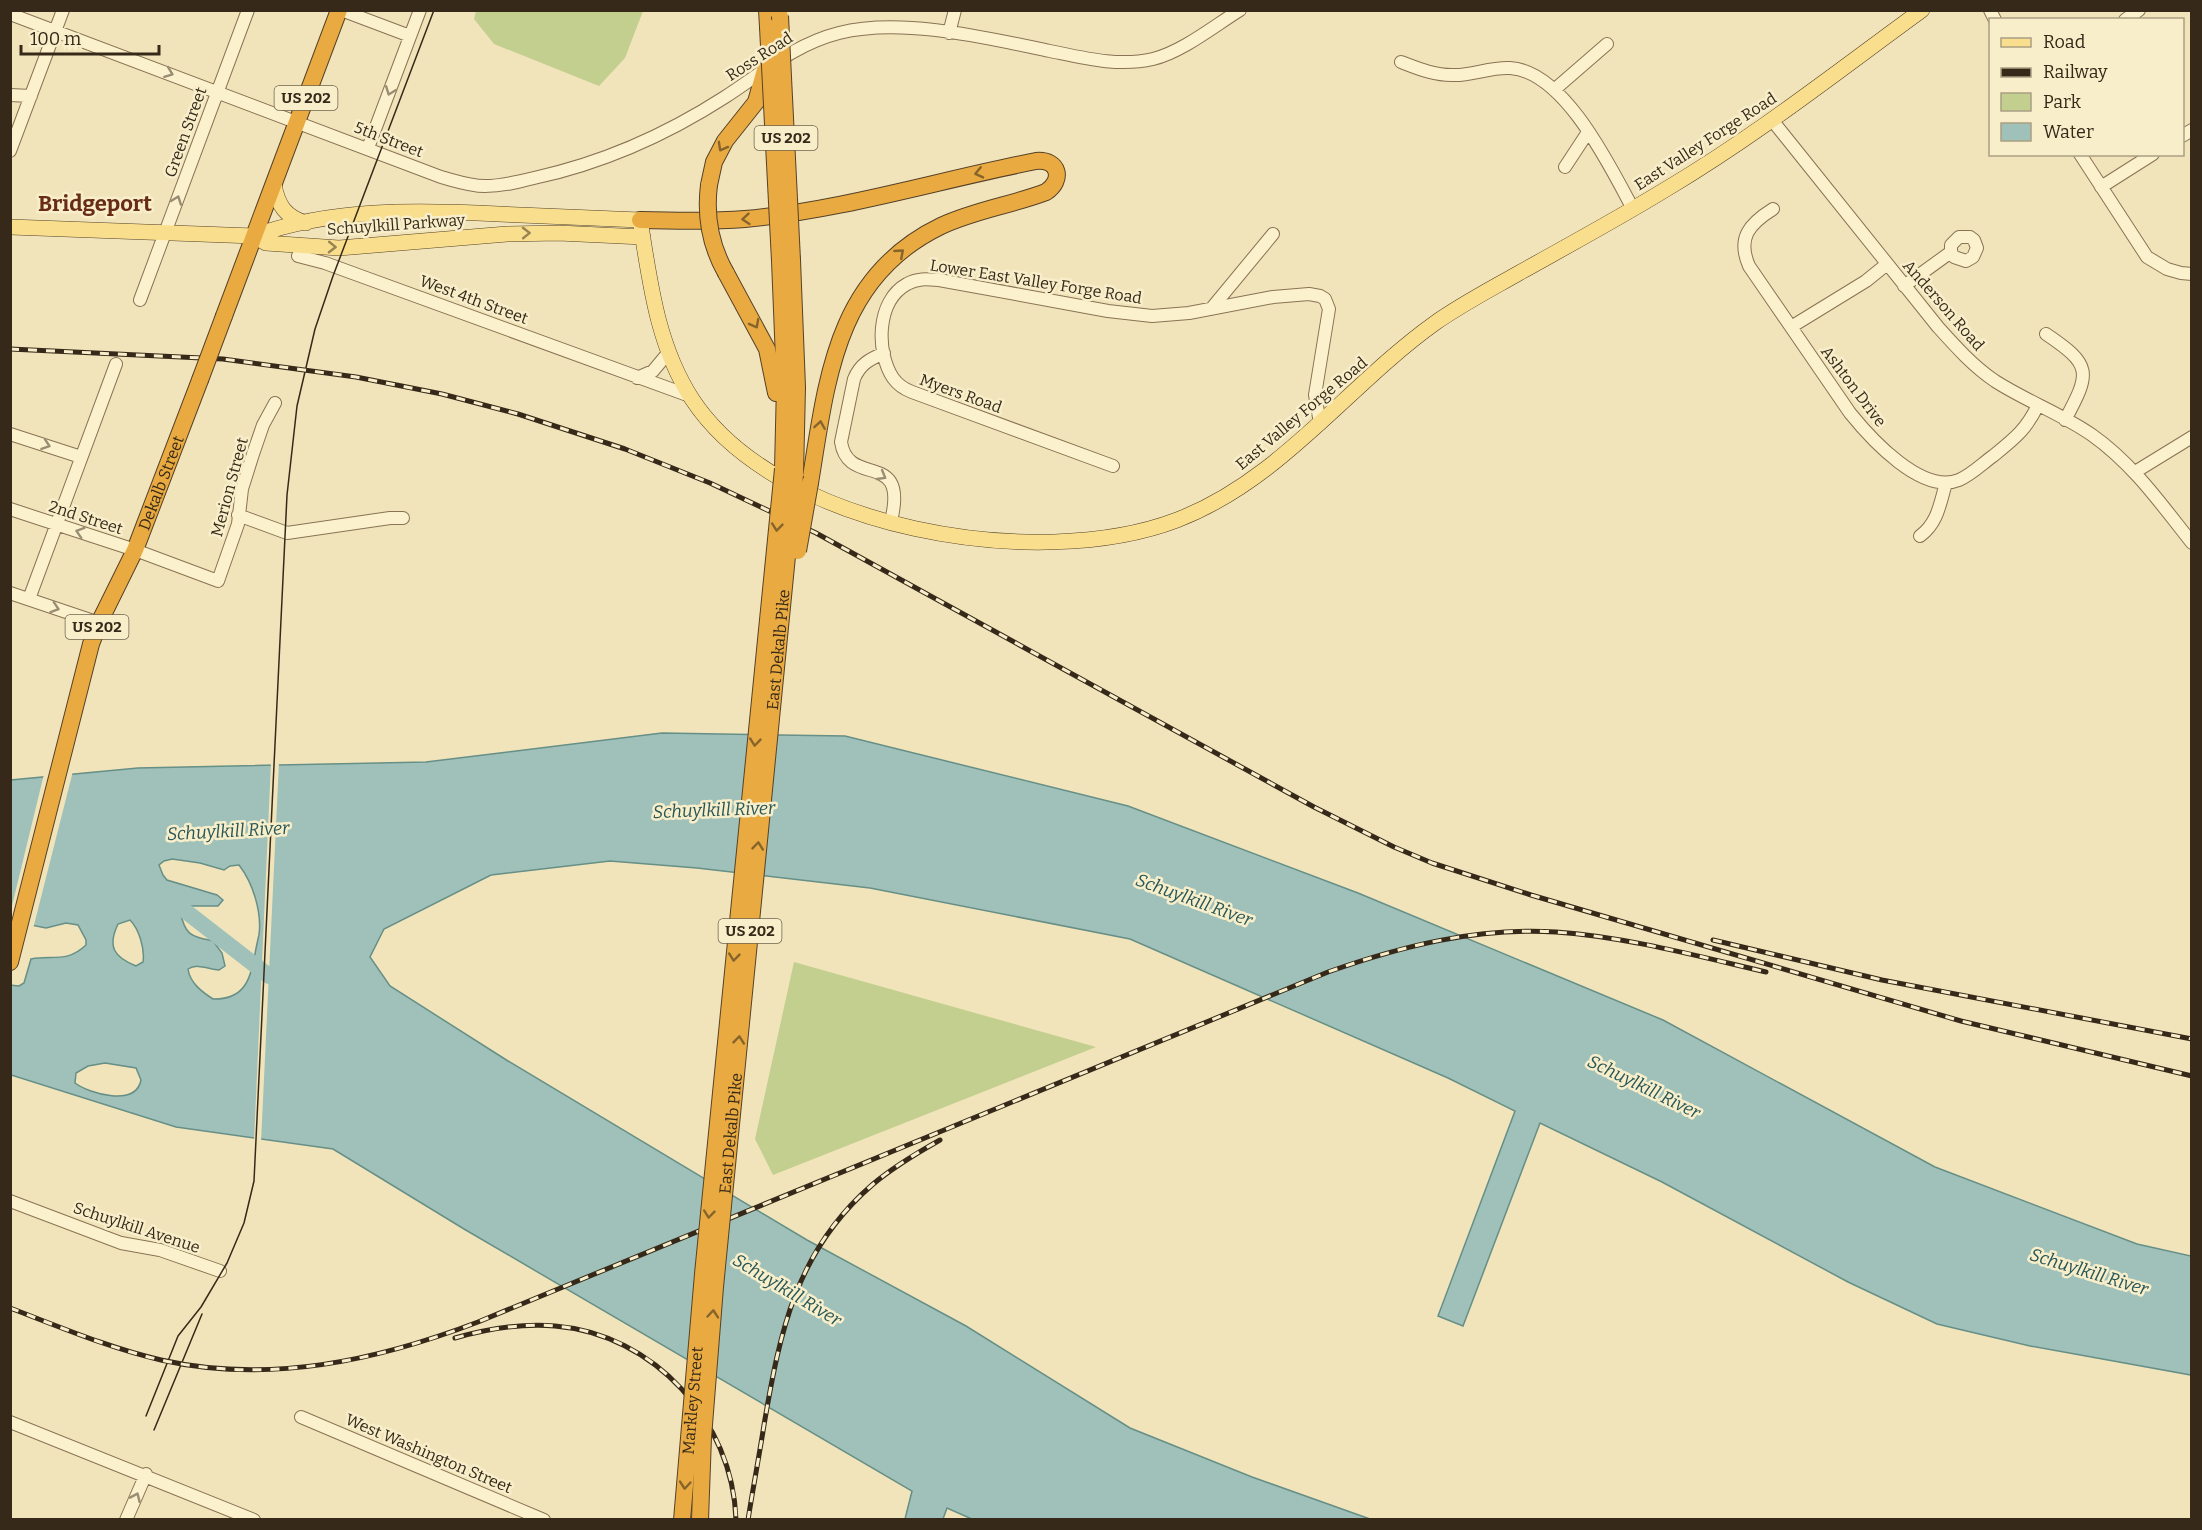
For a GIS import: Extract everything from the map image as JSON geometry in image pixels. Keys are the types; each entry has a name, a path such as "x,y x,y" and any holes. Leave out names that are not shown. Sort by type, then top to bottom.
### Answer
{"highway":[{"name":"Dekalb Street","path":"10,962 87,657 99,622 135,550 340,10"},
{"name":"East Dekalb Pike","path":"709,1284 786,575 796,562 797,387 786,260 774,16"},
{"path":"765,70 759,95 752,109 725,141 714,162 707,211 711,237 726,273 764,344 773,372 777,396 785,409"},
{"path":"640,220 720,221 778,215 835,205 1036,161 1046,161 1054,165 1057,180 1050,189 1040,195 975,213 929,233 899,254 864,292 844,327 834,353 824,398 796,476"},
{"name":"East Dekalb Pike","path":"709,1284 796,476 785,409 786,260"},
{"name":"Markley Street","path":"682,1520 709,1284"},
{"name":"Markley Street","path":"700,1520 709,1284"}],"main road":[{"name":"East Valley Forge Road","path":"640,220 655,307 668,352 690,396 722,435 761,467 810,494 891,521 944,533 1020,542 1091,541 1139,532 1181,519 1225,498 1266,470 1417,337 1474,299 1698,170 1772,120 1922,10"},
{"path":"274,185 277,200 283,210 293,218 306,223"},
{"name":"Schuylkill Parkway","path":"254,236 271,230 365,213 415,211 640,220"},
{"path":"10,227 254,236"},
{"name":"Schuylkill Parkway","path":"254,236 266,243 339,248 507,234 558,233 643,237"}],"street":[{"path":"10,151 63,10"},
{"name":"Green Street","path":"140,300 248,10"},
{"path":"340,10 410,36"},
{"path":"368,148 420,10"},
{"path":"949,33 955,10"},
{"name":"Ross Road","path":"441,177 472,185 499,185 585,165 645,142 673,128 726,97 798,48 837,33 857,29 892,28 949,33 1095,60 1136,62 1173,51 1240,10"},
{"name":"5th Street","path":"10,14 441,177"},
{"path":"1554,90 1607,44"},
{"path":"1401,62 1438,75 1454,76 1496,69 1514,69 1538,76 1554,90 1597,142 1633,208"},
{"path":"10,95 31,96"},
{"name":"Anderson Road","path":"1772,120 1952,343 1978,368 2001,385 2092,436 2135,472 2192,543"},
{"path":"1564,167 1588,132"},
{"path":"2081,156 2147,257 2167,269 2192,274"},
{"path":"2101,187 2150,156"},
{"name":"Ashton Drive","path":"1773,209 1760,218 1746,234 1744,256 1749,266 1864,430 1888,453 1913,471 1936,482 1946,483"},
{"path":"1211,309 1273,234"},
{"path":"1904,286 1951,252"},
{"name":"West 4th Street","path":"298,256 325,263 690,396"},
{"path":"1791,327 1866,281 1887,264"},
{"name":"Lower East Valley Forge Road","path":"884,353 882,323 887,308 904,285 924,279 1131,314 1171,315 1286,295 1315,294 1325,299 1329,314 1315,402 1320,423"},
{"path":"2046,334 2073,353 2078,359 2082,373 2083,380 2079,394 2065,420"},
{"path":"637,378 653,371 668,352"},
{"path":"884,353 868,360 854,378 841,442 848,459 884,475 891,482 895,499 891,521"},
{"name":"Myers Road","path":"884,353 893,379 900,386 912,392 1113,466"},
{"path":"29,599 116,364"},
{"name":"Merion Street","path":"218,581 238,524 242,489 253,454 274,403"},
{"path":"1920,536 1933,524 1937,516 1946,483 1959,480 1970,473 2018,436 2038,405"},
{"path":"10,434 81,457"},
{"path":"2135,472 2192,437"},
{"name":"2nd Street","path":"10,509 135,550 218,581"},
{"path":"238,515 287,532 404,518"},
{"path":"10,593 99,622"},
{"name":"Schuylkill Avenue","path":"10,1201 121,1243 160,1250 220,1271"},
{"name":"West Washington Street","path":"301,1417 544,1520"},
{"path":"10,1422 146,1474 254,1520"},
{"path":"126,1520 146,1474"}],"green space":[{"path":"476,10 643,11 625,58 599,86 494,44 474,19"},
{"path":"794,962 1096,1047 773,1175 755,1139"}],"water":[{"path":"662,733 845,736 1128,806 1358,893 1663,1020 1935,1167 2137,1244 2191,1256 2191,1375 2030,1346 1937,1324 1848,1282 1662,1182 1540,1123 1463,1326 1438,1316 1515,1111 1448,1078 1130,939 870,888 697,868 610,861 491,875 384,929 370,957 390,986 508,1061 807,1240 966,1326 1130,1428 1252,1477 1370,1519 974,1520 947,1508 943,1519 905,1519 912,1491 464,1229 333,1149 176,1127 11,1075 10,985 19,986 24,983 31,959 72,954 86,945 86,940 78,925 66,923 46,928 11,921 11,780 138,768 426,762","holes":["172,859 200,863 224,870 230,866 239,865 248,880 258,907 260,926 252,969 243,987 236,994 213,999 191,979 188,969 191,967 199,966 219,970 225,966 222,953 213,941 194,936 187,930 180,911 191,906 218,906 223,900 217,895 167,880 159,865","130,920 139,934 143,962 136,966 122,959 115,950 113,939 118,924","105,1063 136,1068 141,1080 131,1093 122,1096 101,1094 75,1083 76,1073 88,1066"]}],"pier":[{"path":"271,762 279,762 261,1142 254,1141"},
{"path":"73,771 33,929 10,924 11,910 44,774"}],"waterway":[{"name":"Schuylkill River","path":"166,896 269,976"}],"tram line":[{"path":"146,1416 178,1336 201,1307 227,1263 244,1223 254,1181 287,495 297,406 315,329 333,276 434,10"},
{"path":"154,1430 202,1314"}],"railway":[{"path":"10,349 223,359 356,377 442,394 518,414 625,449 710,483 816,533 1314,807 1394,847 1432,863 1531,895 1961,1021 2192,1076"},
{"path":"10,1308 85,1337 161,1360 201,1367 242,1370 322,1365 401,1348 478,1322 1328,972 1384,954 1440,940 1497,932 1556,932 1609,938 1766,972"},
{"path":"1713,940 1882,980 2192,1039"},
{"path":"748,1520 777,1357 785,1325 809,1265 825,1237 846,1210 872,1185 897,1166 940,1140"},
{"path":"455,1338 505,1328 530,1325 555,1326 591,1333 625,1346 655,1365 682,1389 704,1417 720,1449 731,1484 736,1520"}],"district":[{"name":"Bridgeport","path":"95,203"}]}
